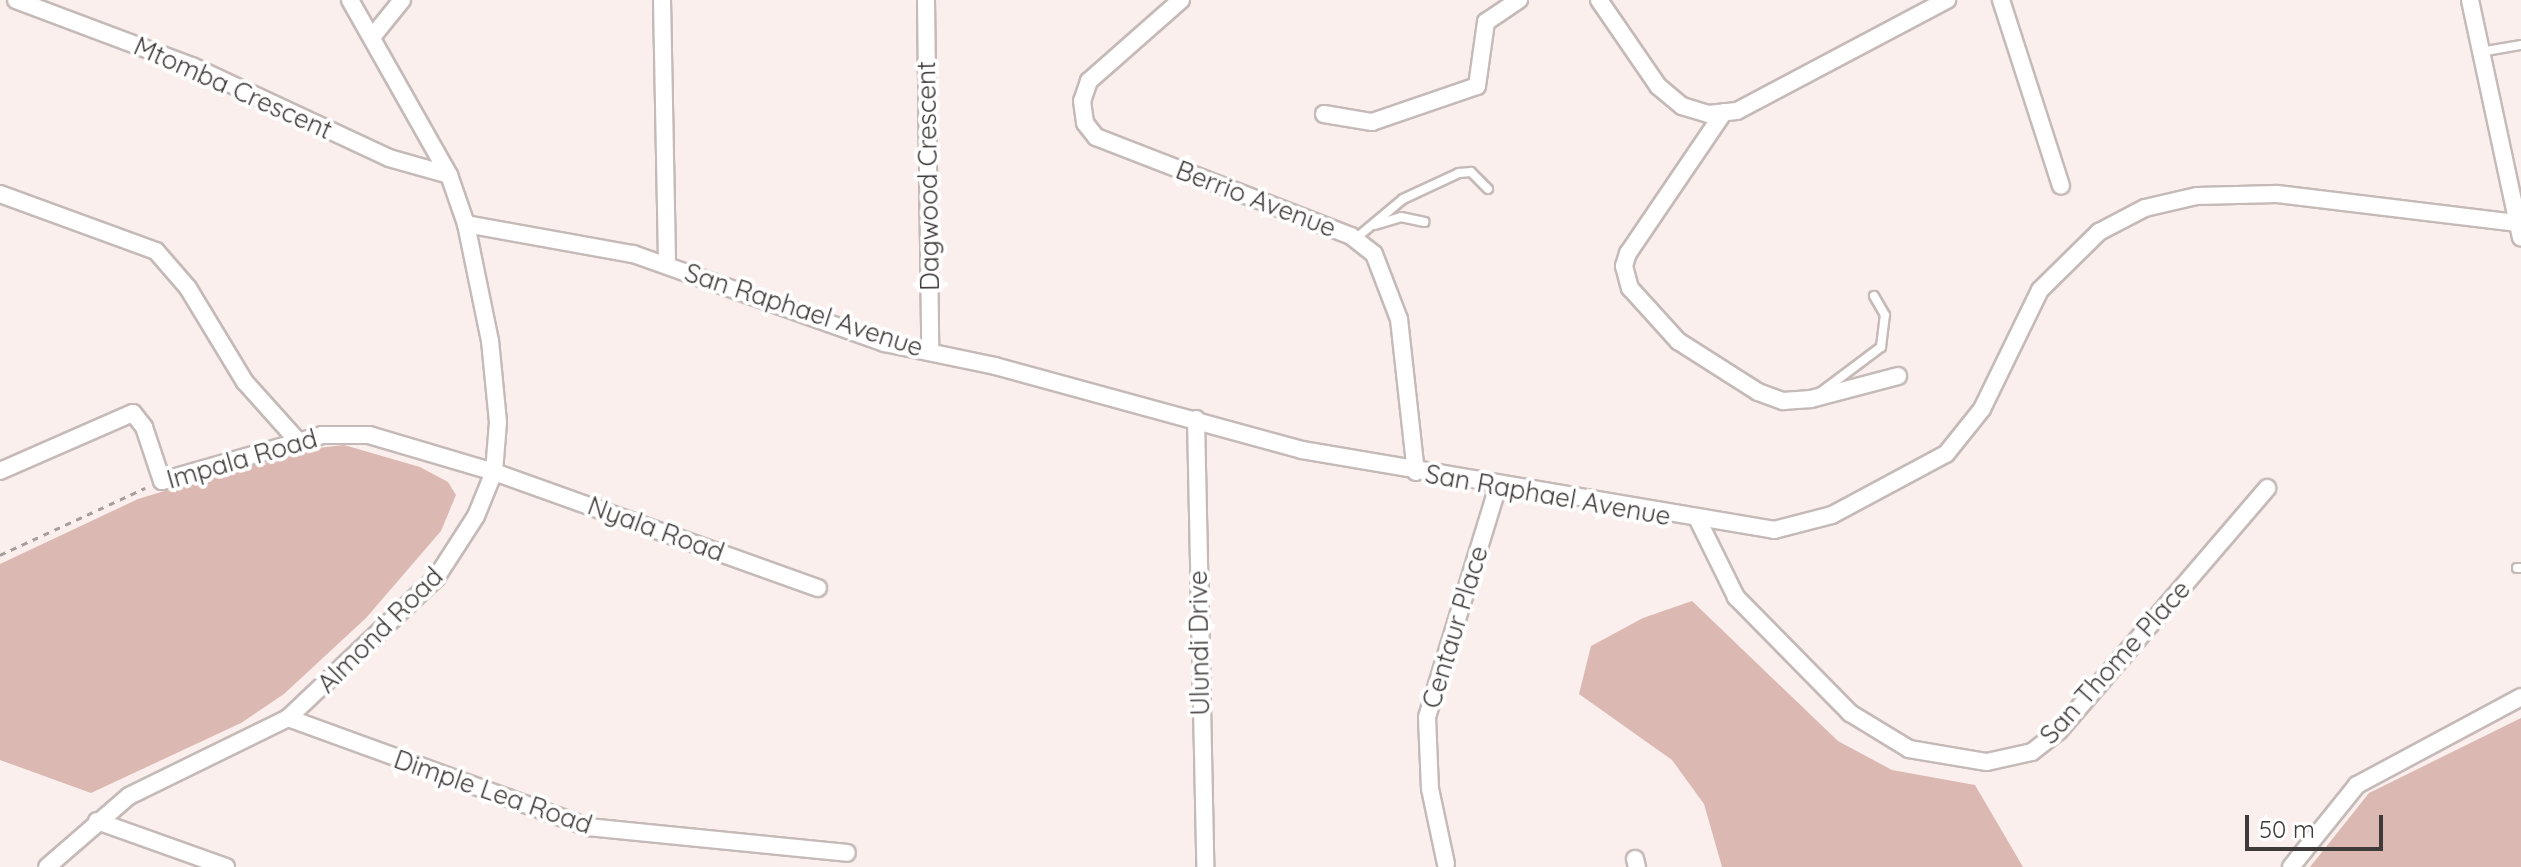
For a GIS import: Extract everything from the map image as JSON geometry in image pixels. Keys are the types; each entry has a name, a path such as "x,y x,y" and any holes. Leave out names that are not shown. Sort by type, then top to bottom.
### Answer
{"street":[{"name":"Mtomba Crescent","path":"16,0 192,66 389,158 449,175"},
{"name":"Almond Road","path":"47,867 97,821 164,776 288,718 436,578 476,516 494,472 498,422 490,341 466,224 449,175 350,0"},
{"path":"373,36 402,0"},
{"path":"662,0 667,264"},
{"name":"Dagwood Crescent","path":"926,0 930,352"},
{"name":"Berrio Avenue","path":"1181,0 1089,81 1082,101 1085,123 1096,137 1234,187 1355,239 1374,254 1399,319 1416,472"},
{"path":"1324,114 1372,122 1477,86 1486,22 1519,0"},
{"path":"1599,0 1658,86 1682,106 1708,114 1724,112 1786,87 1947,0"},
{"path":"2001,0 2061,186"},
{"path":"2470,0 2519,231"},
{"path":"1724,112 1628,253 1625,277 1678,341 1758,392 1783,401 1811,399 1898,376"},
{"path":"0,194 156,251 188,288 245,382 298,441"},
{"name":"San Raphael Avenue","path":"466,224 573,239 667,264 885,343 1196,419 1302,450 1752,530 1804,524 1832,515 1946,454 1982,409 2040,290 2099,232 2145,208 2197,196 2277,194 2519,231"},
{"path":"0,471 133,413 144,427 162,481"},
{"name":"Ulundi Drive","path":"1196,419 1205,867"},
{"name":"Impala Road","path":"162,481 336,433 369,435 494,472"},
{"name":"Nyala Road","path":"494,472 818,588"},
{"name":"Centaur Place","path":"1446,864 1430,789 1427,717 1498,486"},
{"name":"San Thome Place","path":"1698,520 1736,597 1850,713 1909,749 1987,762 2032,752 2059,731 2267,488"},
{"path":"2291,867 2357,785 2521,697"},
{"name":"Dimple Lea Road","path":"288,718 588,827 847,853"},
{"path":"97,821 226,867"}],"lane":[{"path":"2479,52 2521,45"},
{"path":"1355,239 1403,199 1459,173 1471,172 1488,189"},
{"path":"1371,226 1401,217 1424,222"},
{"path":"1811,399 1881,347 1885,315 1874,296"}],"path":[{"name":"Impala Road","path":"0,555 162,481"}],"shaded area":[{"path":"344,445 420,467 448,482 456,495 441,531 366,618 284,694 241,723 91,793 0,760 0,564 138,499 300,450"},
{"path":"1692,601 1838,741 1892,770 1975,785 2023,867 1722,867 1704,804 1672,760 1579,694 1591,646 1643,618"},
{"path":"2521,718 2521,867 2310,867 2369,793"}]}
